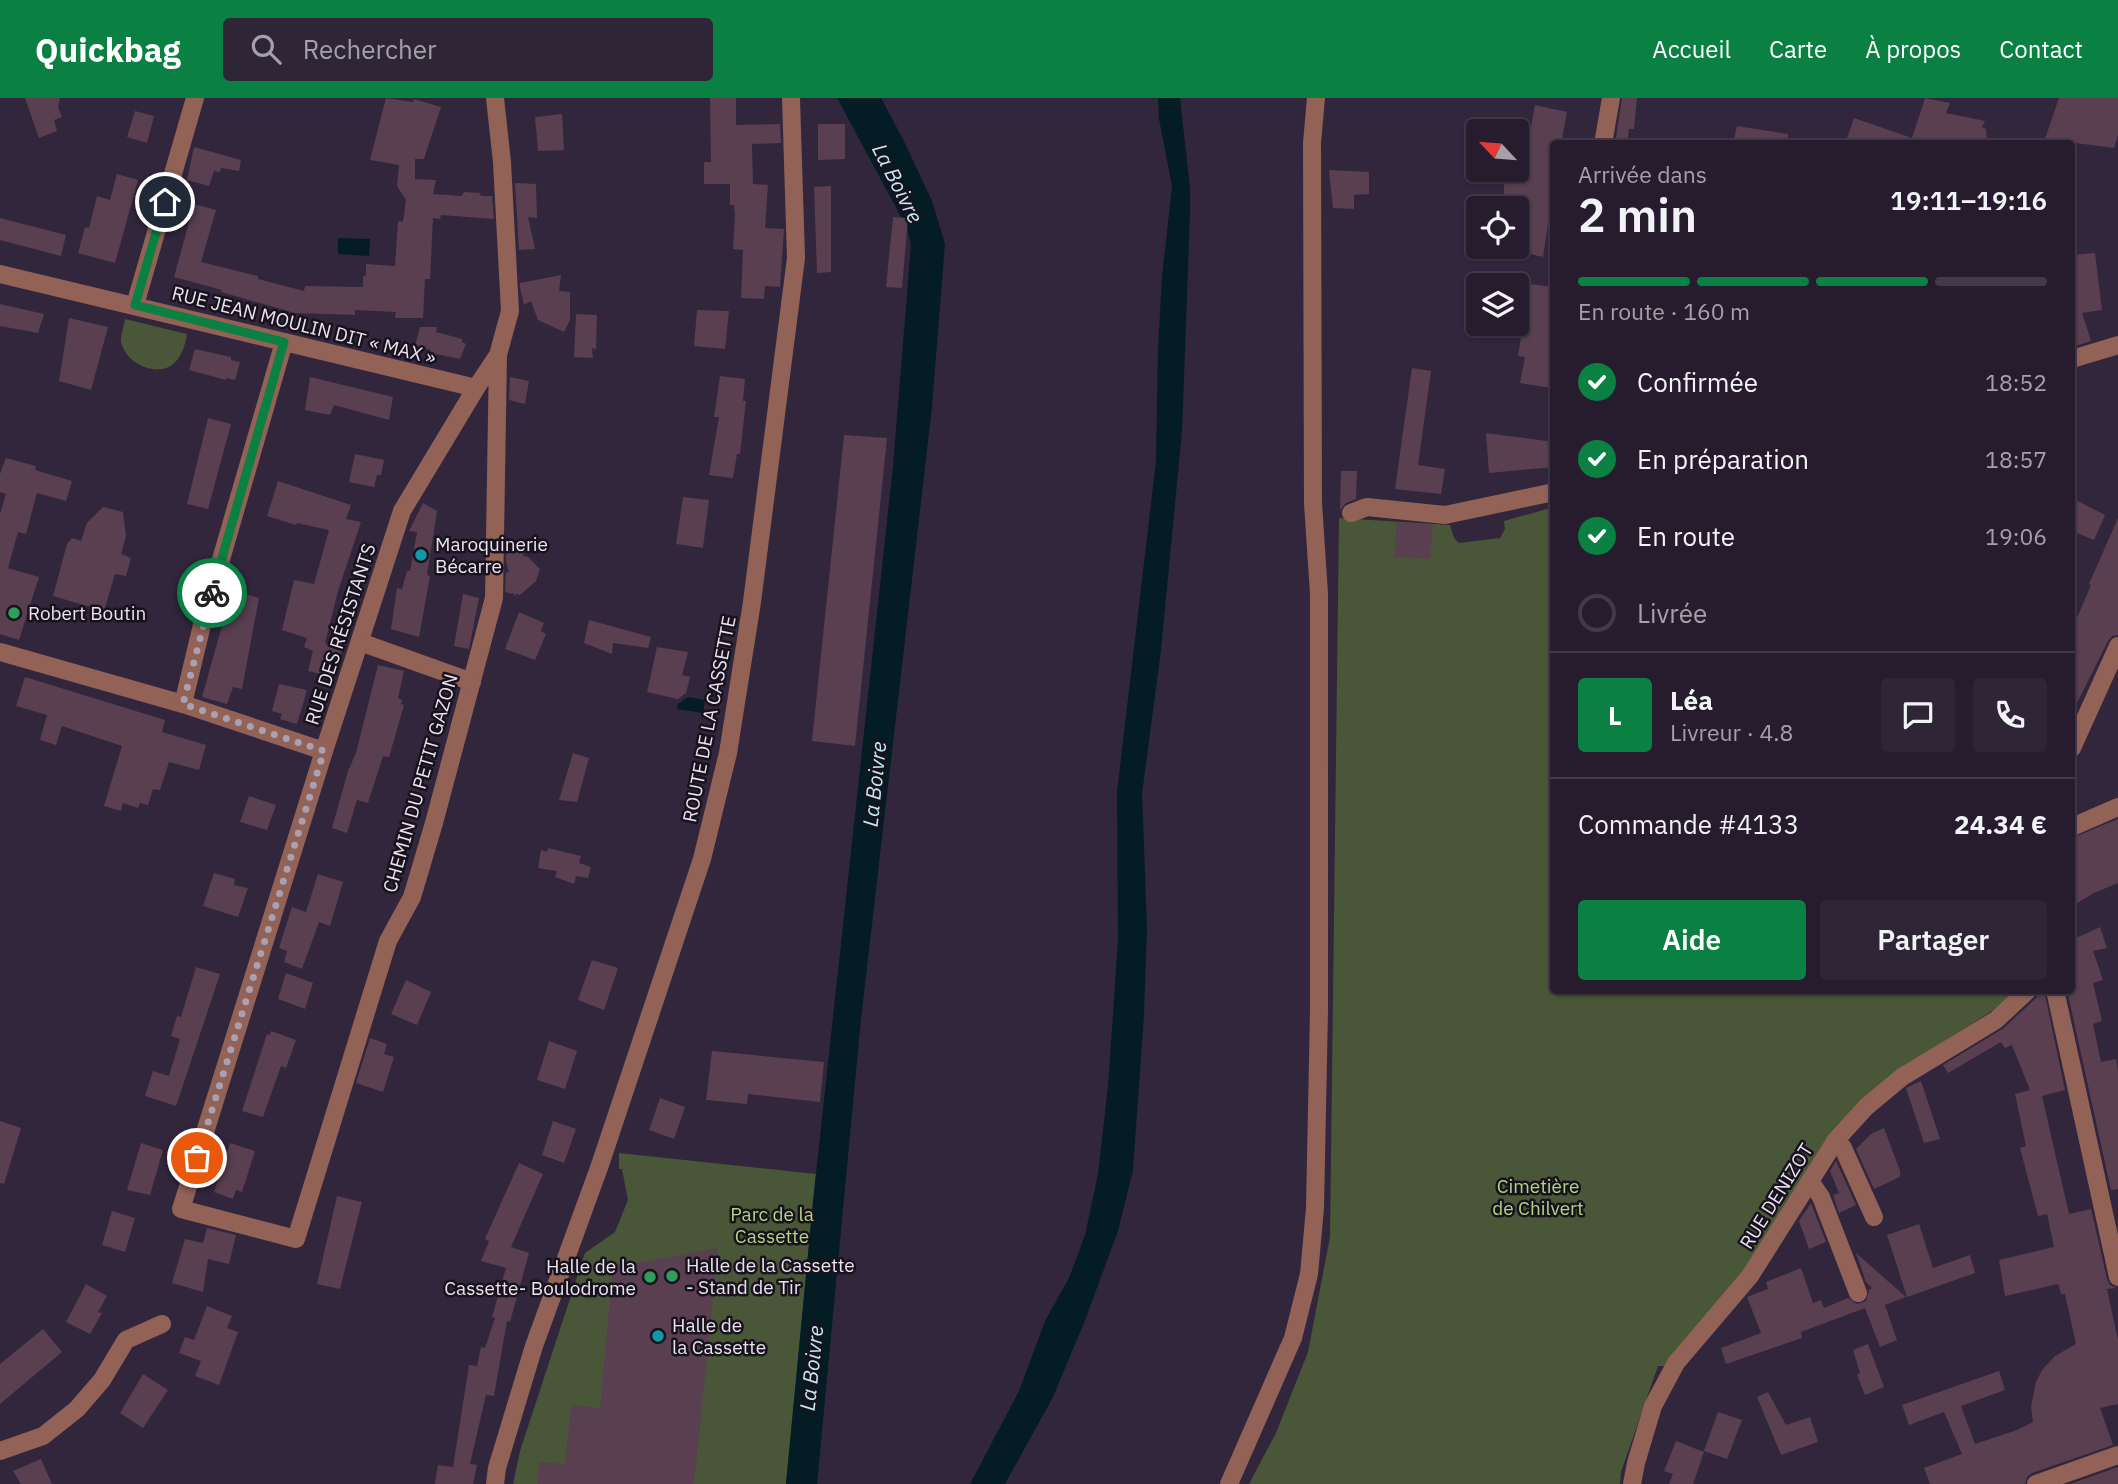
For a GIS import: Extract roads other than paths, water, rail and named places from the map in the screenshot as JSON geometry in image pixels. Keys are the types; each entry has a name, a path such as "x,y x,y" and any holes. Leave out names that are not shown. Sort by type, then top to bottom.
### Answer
{"street":[{"path":"135,305 195,98"},
{"name":"RUE DES RÉSISTANTS","path":"287,1236 181,1209 402,511 475,387 498,355 510,311 502,162 495,98"},
{"name":"ROUTE DE LA CASSETTE","path":"495,1484 497,1468 534,1346 600,1165 702,859 728,753 752,603 796,258 792,98"},
{"path":"1229,1484 1293,1338 1309,1274 1315,1208 1319,1010 1318,593 1313,503 1312,143 1316,98"},
{"path":"1604,140 1611,98"},
{"name":"RUE JEAN MOULIN DIT « MAX »","path":"0,274 475,387"},
{"path":"183,704 205,614 284,342"},
{"path":"2075,358 2118,345"},
{"name":"CHEMIN DU PETIT GAZON","path":"287,1236 296,1239 388,941 412,897 494,598 498,355"},
{"path":"1351,513 1367,507 1445,515 1550,493"},
{"path":"360,642 472,682"},
{"path":"2075,741 2118,646"},
{"path":"0,652 183,704 324,751"},
{"path":"2075,826 2118,807"},
{"name":"RUE DENIZOT","path":"1632,1484 1653,1406 1676,1363 1750,1276 1836,1140 1866,1107 1902,1077 1997,1020 2024,994"},
{"path":"2056,994 2118,1277"},
{"path":"1836,1140 1843,1148 1874,1217"},
{"path":"1810,1181 1821,1197 1858,1293"},
{"path":"0,1451 43,1436 102,1380 126,1340 162,1324"},
{"path":"2036,1484 2118,1455"}],"water":[{"name":"La Boivre","path":"837,98 881,98 932,201 945,244 932,407 861,1019 817,1484 786,1484 813,1201 893,466 911,245 907,228"},
{"path":"1158,98 1180,98 1190,188 1190,214 1182,431 1161,650 1142,794 1147,929 1133,1170 1118,1231 1053,1397 1005,1484 970,1484 1019,1391 1045,1321 1069,1278 1085,1235 1098,1174 1108,1086 1118,941 1117,792 1156,461 1162,277 1172,186 1159,119"},
{"path":"338,238 370,239 369,256 338,254"},
{"path":"688,697 705,700 703,713 677,709 678,704"}],"place":[{"name":"Maroquinerie Bécarre","path":"421,555"},
{"name":"Robert Boutin","path":"14,613"},
{"name":"Halle de la Cassette - Stand de Tir","path":"672,1276"},
{"name":"Halle de la Cassette- Boulodrome","path":"650,1277"},
{"name":"Halle de la Cassette","path":"658,1336"}],"park label":[{"name":"Cimetière de Chilvert","path":"1538,1197"},
{"name":"Parc de la Cassette","path":"772,1225"}]}
